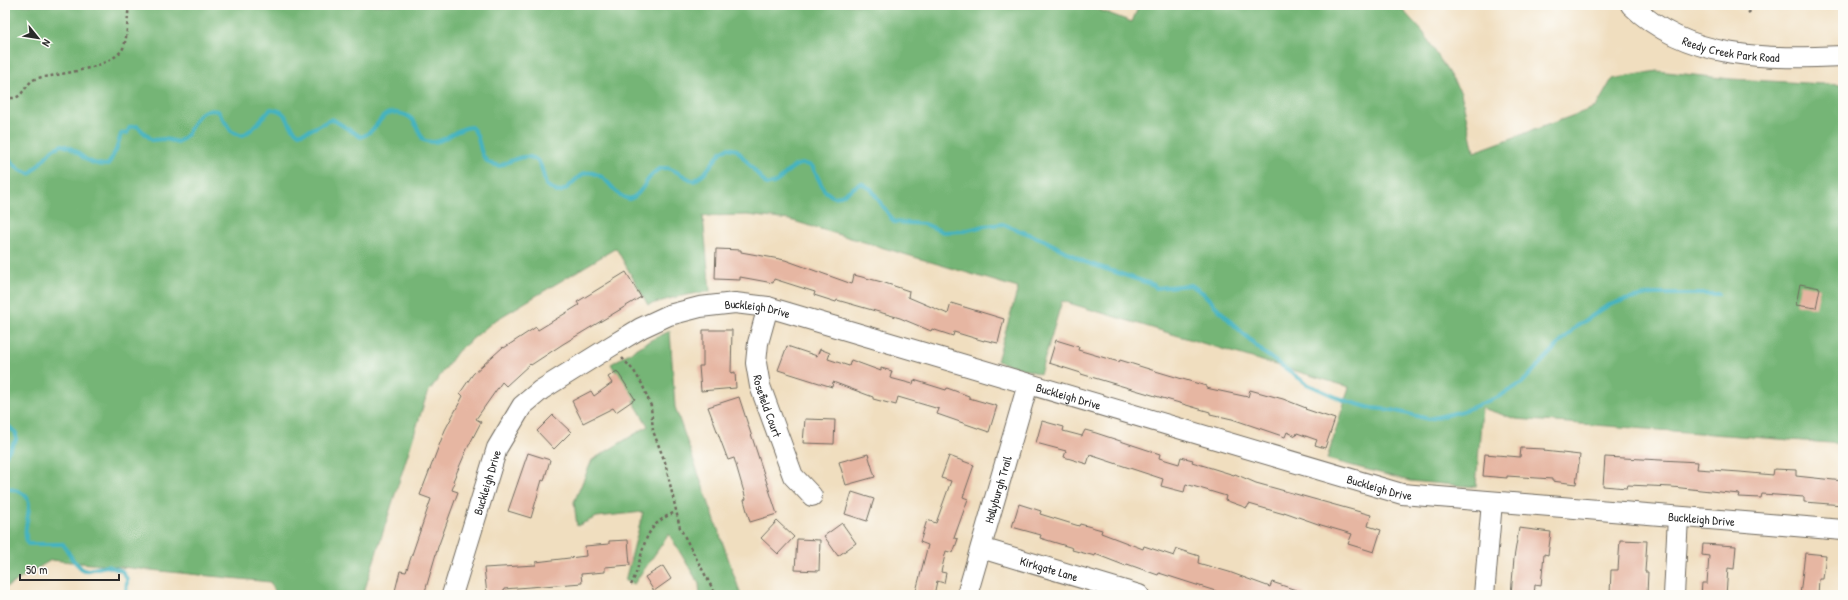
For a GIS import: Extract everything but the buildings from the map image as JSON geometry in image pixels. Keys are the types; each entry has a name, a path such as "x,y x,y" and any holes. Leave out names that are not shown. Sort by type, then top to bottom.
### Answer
{"street":[{"name":"Reedy Creek Park Road","path":"1630,5 1648,20 1675,36 1710,50 1757,56 1795,58 1843,56"},
{"name":"Buckleigh Drive","path":"452,595 497,448 522,406 542,390 641,328 669,315 700,307 735,303 768,307 1402,494 1843,530"},
{"name":"Rosefield Court","path":"768,307 758,343 756,363 760,386 793,476 812,496"},
{"name":"Hollyburgh Trail","path":"967,595 1028,384"},
{"path":"1484,595 1492,502"},
{"path":"1674,595 1678,517"},
{"name":"Kirkgate Lane","path":"981,548 1139,595"}],"path":[{"path":"5,96 13,98 20,97 34,80 93,68 118,55 126,42 129,5"},
{"path":"1748,13 1758,5"},
{"path":"618,353 634,371 642,384 651,406 653,431 665,462 680,528 716,595"},
{"path":"631,585 647,534 667,515 676,512"}],"green space":[{"path":"5,5 1086,5 1132,22 1139,5 1398,5 1423,32 1461,93 1474,152 1596,107 1612,79 1657,71 1731,79 1843,85 1843,444 1516,419 1482,408 1476,487 1410,481 1327,459 1349,387 1062,301 1040,374 997,361 1018,288 790,220 747,215 703,216 710,291 676,297 648,305 616,248 494,321 458,351 427,394 363,595 277,595 270,582 51,560 5,588"},
{"path":"670,331 675,407 741,595 700,595 699,584 669,534 634,584 625,581 643,512 597,517 577,526 574,502 592,460 648,426 611,364 651,340"}],"waterway":[{"path":"5,156 20,170 30,174 53,149 62,145 69,147 92,163 108,165 116,150 121,134 127,133 130,127 137,126 152,140 165,139 178,142 184,138 198,116 209,110 218,111 231,131 242,136 252,129 271,109 282,112 292,127 299,134 332,119 361,137 371,131 385,116 390,113 395,113 403,114 411,118 423,140 430,142 442,140 464,128 471,127 477,135 482,154 489,163 500,166 509,161 531,157 540,164 546,185 557,192 568,187 581,175 593,173 608,182 620,195 629,199 639,192 651,176 660,169 669,168 694,181 704,174 722,151 728,148 737,150 766,184 772,184 792,168 797,165 804,164 812,166 824,190 833,197 841,196 861,183 871,189 894,222 925,224 943,232 964,231 984,226 1003,224 1044,240 1085,262 1154,285 1156,288 1191,285 1203,293 1264,353 1307,384 1343,400 1371,408 1392,410 1429,419 1463,411 1498,397 1522,383 1573,329 1607,306 1621,301 1653,294 1719,294"},
{"path":"5,423 16,433 16,440 5,456"},
{"path":"5,487 16,490 26,496 29,507 26,529 28,544 63,544 73,560 84,571 107,566 122,571 127,579 126,595"}]}
